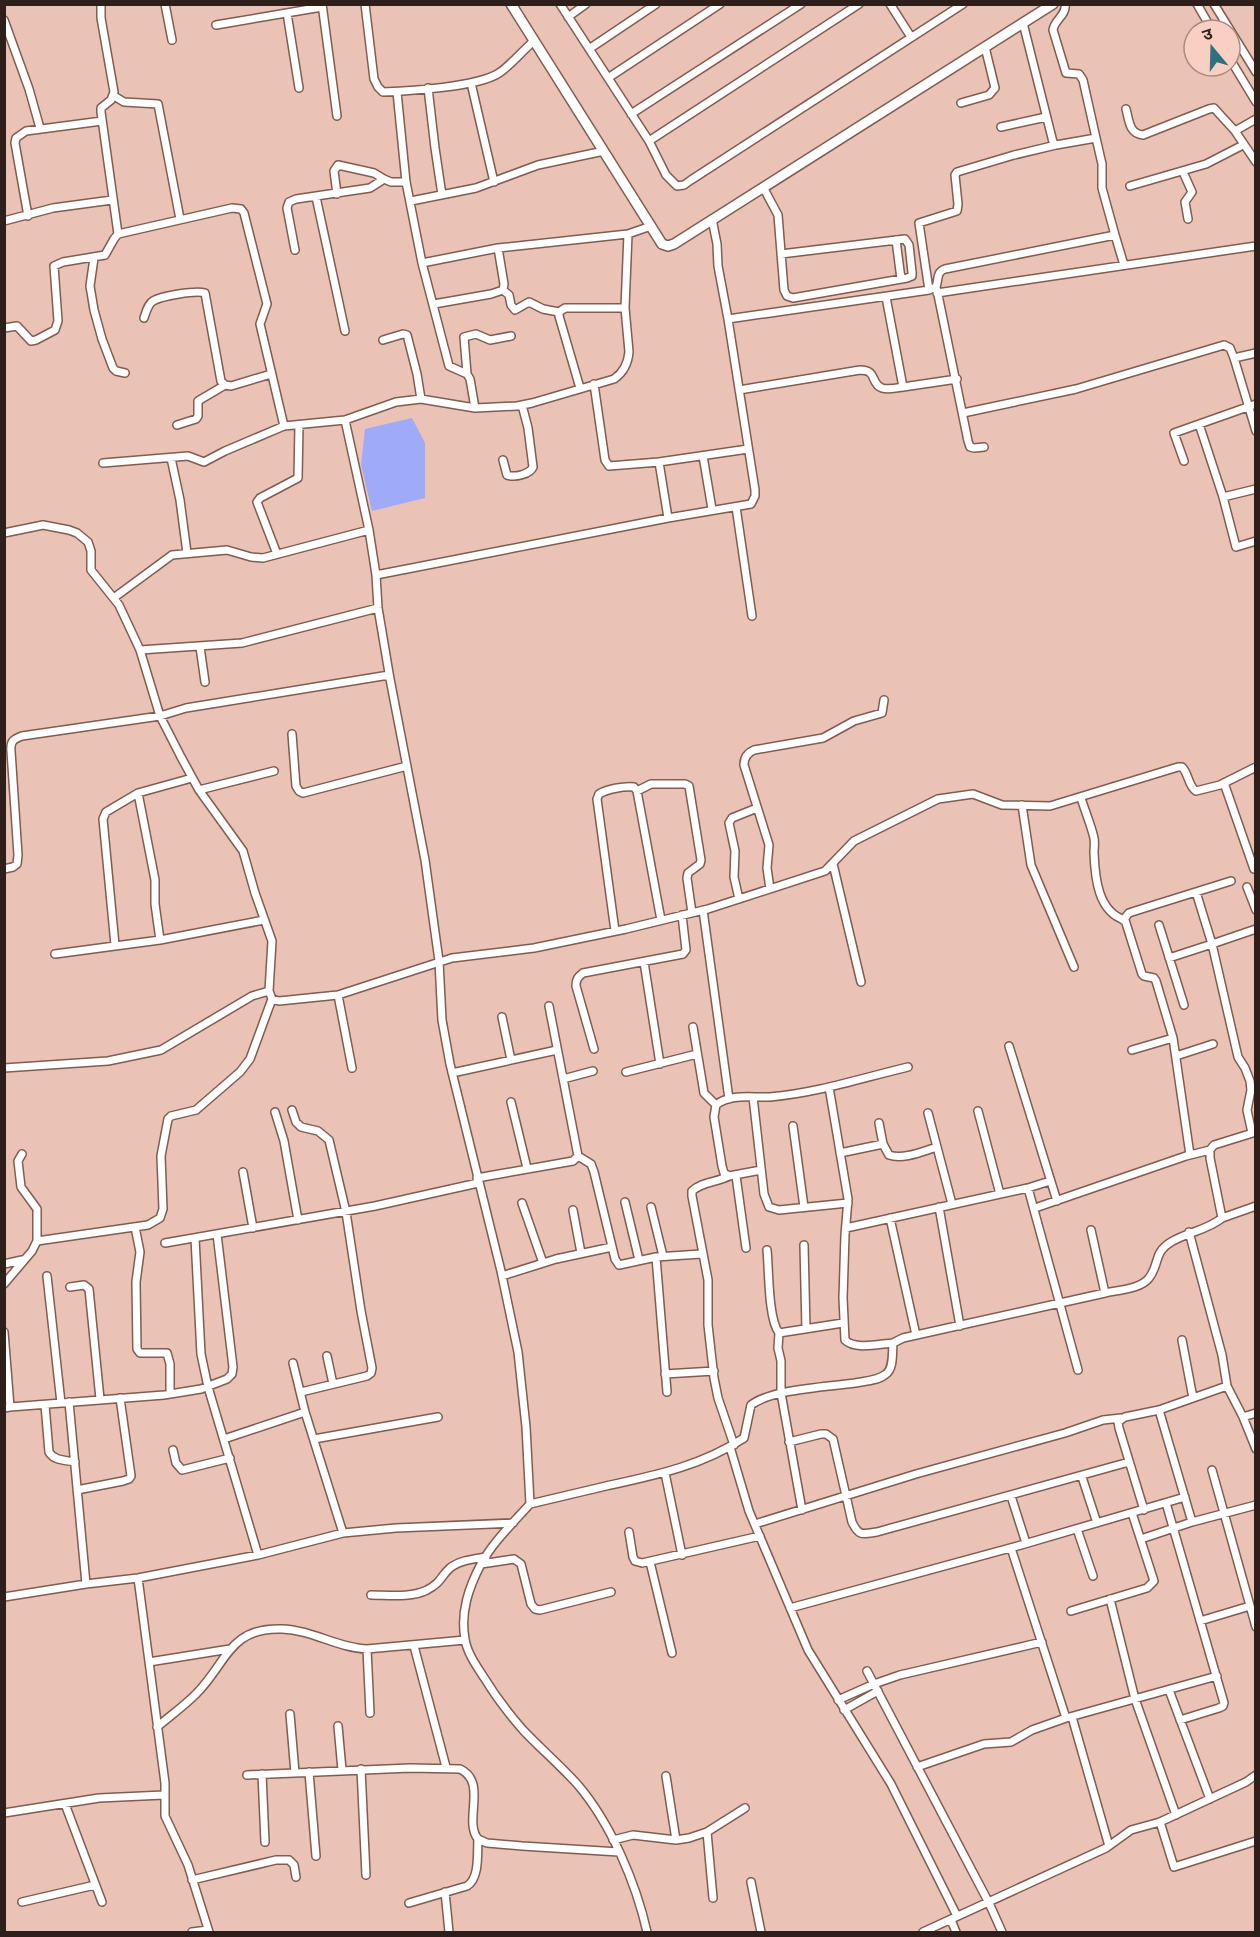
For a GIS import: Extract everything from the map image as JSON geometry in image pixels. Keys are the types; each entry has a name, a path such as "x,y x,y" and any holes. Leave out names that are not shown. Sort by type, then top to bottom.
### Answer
{"street":[{"path":"101,4 101,18 114,96 101,108 118,234"},
{"path":"165,4 172,40"},
{"path":"365,4 374,79 382,92 471,83 499,73 534,41"},
{"path":"511,4 662,244 668,246 1053,4"},
{"path":"560,4 649,141 671,182 677,186 684,185 963,4"},
{"path":"568,17 586,4"},
{"path":"589,49 656,4"},
{"path":"608,78 720,4"},
{"path":"632,114 801,4"},
{"path":"649,141 859,4"},
{"path":"890,4 911,37"},
{"path":"1065,4 1065,11 1053,26 1053,30 1066,73 1079,74 1083,80 1102,164 1102,188 1124,265"},
{"path":"1197,4 1205,18"},
{"path":"1214,4 1256,72"},
{"path":"216,25 322,6 337,116"},
{"path":"287,13 299,88"},
{"path":"4,20 29,89 40,128"},
{"path":"1023,23 1050,137 1056,145"},
{"path":"961,103 989,95 995,88 985,47"},
{"path":"1241,78 1256,102"},
{"path":"471,83 494,182"},
{"path":"428,88 442,195"},
{"path":"397,92 406,182 422,263 435,304 449,366 467,374"},
{"path":"114,96 124,102 159,104 180,219"},
{"path":"1126,109 1133,132 1143,135 1214,108 1235,131 1256,162"},
{"path":"1001,127 1046,117"},
{"path":"1235,131 1256,119"},
{"path":"28,216 16,138 26,131 40,128 102,121"},
{"path":"984,447 970,447 957,379 919,223 957,211 955,175 957,172 1014,154 1095,138"},
{"path":"1130,186 1183,172 1243,146"},
{"path":"411,201 494,182 526,168 604,151"},
{"path":"337,194 334,171 338,165 374,173 391,182 406,182"},
{"path":"1183,172 1192,192 1185,202 1188,219"},
{"path":"295,250 287,208 289,202 296,199 369,189 384,179"},
{"path":"763,187 778,215 781,254 784,290 787,296 793,298 912,276 909,245 905,240 781,254"},
{"path":"316,197 345,331"},
{"path":"4,221 54,208 112,200"},
{"path":"4,328 17,326 31,341 51,334 55,330 58,321 54,266 63,262 105,255 118,234 236,208 244,213 267,304 260,324 284,426"},
{"path":"376,575 712,509 751,504 755,496 712,219"},
{"path":"422,263 498,248 628,234 651,226"},
{"path":"103,463 188,456 204,462 284,426 345,420 396,402 421,399 475,408 522,405 614,379 620,375 628,359 625,308 628,234"},
{"path":"934,290 940,271 945,269 1115,235"},
{"path":"896,240 901,279"},
{"path":"728,319 1256,246"},
{"path":"498,248 503,290"},
{"path":"94,258 90,286 102,339 113,368 125,373"},
{"path":"435,304 503,290"},
{"path":"503,290 509,294 512,308 515,310 529,302 539,308 559,312 565,308 625,308"},
{"path":"144,318 148,306 155,300 196,292 205,293 221,381 231,386 271,374"},
{"path":"886,297 903,387"},
{"path":"559,312 580,388"},
{"path":"475,408 467,374 464,337 476,334 490,340 511,336"},
{"path":"383,340 407,335 421,399"},
{"path":"963,413 1076,389 1224,345 1230,348 1252,406 1256,431"},
{"path":"1234,358 1256,353"},
{"path":"739,390 860,370 868,370 878,386 882,388 957,379"},
{"path":"594,384 605,460 609,466 659,462 748,449"},
{"path":"177,425 196,419 198,400 225,385"},
{"path":"503,460 505,471 511,477 532,470 528,428 522,405"},
{"path":"1184,461 1174,433 1252,406"},
{"path":"345,420 369,530 389,675 425,860 439,961 442,1020 452,1073 502,1276 518,1352 526,1427 530,1504"},
{"path":"1199,424 1223,497 1236,547 1256,541"},
{"path":"276,554 257,502 260,498 298,478 299,425"},
{"path":"703,456 712,509"},
{"path":"171,458 180,500 187,553"},
{"path":"659,462 668,518"},
{"path":"1223,497 1256,489"},
{"path":"736,507 752,616"},
{"path":"4,533 43,525 76,533 88,542 91,570 115,597 140,650 160,716 199,790 243,851 255,893 273,941 271,995 250,1059 240,1072 196,1110 168,1119 161,1156 163,1209 160,1218 135,1227 37,1241"},
{"path":"115,597 172,555 227,550 256,558 369,530"},
{"path":"140,650 242,642 378,608"},
{"path":"200,647 205,682"},
{"path":"4,869 17,864 18,855 10,744 14,739 160,716 186,708 389,675"},
{"path":"770,889 767,868 769,845 744,759 750,752 830,736 854,721 882,713 884,700"},
{"path":"291,734 296,786 303,793 407,766"},
{"path":"4,1068 108,1061 160,1050 252,996 271,995 279,1001 338,995 439,961 534,948 703,910 825,871 854,841 938,799 973,794 1002,805 1050,807 1178,767 1186,770 1192,788 1196,790 1224,783 1256,767"},
{"path":"199,790 274,771"},
{"path":"115,945 103,819 106,812 138,793 192,778"},
{"path":"638,791 651,784 685,783 689,786 701,860 700,864 688,873 687,878 692,913"},
{"path":"1224,783 1254,869"},
{"path":"615,931 597,799 603,792 628,786 638,791 661,920"},
{"path":"138,793 155,880 155,904 160,940"},
{"path":"1082,798 1094,839 1096,874 1100,892 1107,908 1127,925 1142,974 1156,981 1173,1038 1190,1155"},
{"path":"1022,806 1031,865 1074,967"},
{"path":"739,899 734,877 735,850 729,823 732,818 757,808"},
{"path":"833,864 861,982"},
{"path":"1123,920 1135,911 1230,881"},
{"path":"1247,887 1256,910"},
{"path":"1035,1208 1210,1150 1214,1145 1254,1132 1247,1110 1251,1090 1250,1082 1238,1057 1212,944 1196,892"},
{"path":"703,910 729,1099"},
{"path":"594,1049 576,986 578,976 583,972 680,955 686,950 682,915"},
{"path":"56,954 160,940 264,920"},
{"path":"1159,925 1184,1005"},
{"path":"1169,958 1256,929"},
{"path":"644,962 660,1064"},
{"path":"338,995 351,1068"},
{"path":"549,1006 578,1156 591,1164 594,1172 615,1259 619,1265 660,1256 701,1254"},
{"path":"502,1017 511,1060"},
{"path":"693,1028 704,1093 716,1105"},
{"path":"1132,1050 1173,1038"},
{"path":"1176,1056 1213,1044"},
{"path":"1008,1046 1057,1201"},
{"path":"452,1073 557,1050"},
{"path":"626,1071 697,1054"},
{"path":"733,1176 724,1173 722,1166 714,1117 716,1105 720,1102 729,1099 806,1093 908,1067"},
{"path":"563,1079 593,1071"},
{"path":"829,1087 848,1203 843,1323 845,1340 848,1343 856,1345 893,1343 903,1338 1135,1286 1148,1280 1155,1269 1159,1252 1169,1243 1189,1232 1215,1224 1222,1218 1256,1206"},
{"path":"753,1097 764,1194 769,1208 779,1210 848,1203"},
{"path":"511,1102 527,1168"},
{"path":"292,1110 296,1122 301,1127 318,1131 329,1140 346,1212 372,1368 367,1376 301,1392"},
{"path":"978,1111 999,1194"},
{"path":"275,1112 284,1141 298,1220"},
{"path":"928,1113 952,1204"},
{"path":"879,1123 889,1155 905,1155 937,1147"},
{"path":"793,1126 804,1207"},
{"path":"840,1153 884,1144"},
{"path":"1210,1150 1222,1218"},
{"path":"4,1284 32,1251 37,1241 37,1209 21,1187 18,1161 22,1154"},
{"path":"165,1243 346,1212 527,1168 573,1161 578,1156"},
{"path":"761,1170 699,1186 692,1191 701,1254 708,1280 708,1325 718,1398 755,1524 808,1650 891,1784 954,1918 956,1932"},
{"path":"243,1172 253,1228"},
{"path":"733,1176 746,1248"},
{"path":"846,1228 1028,1188 1050,1180"},
{"path":"1028,1188 1078,1370"},
{"path":"625,1202 639,1260"},
{"path":"522,1203 543,1263"},
{"path":"651,1207 660,1256 667,1392"},
{"path":"939,1207 960,1326"},
{"path":"573,1210 581,1253"},
{"path":"890,1218 916,1335"},
{"path":"135,1227 140,1252 136,1282 137,1349 140,1353 167,1353 170,1364 170,1394"},
{"path":"1091,1230 1105,1293"},
{"path":"1189,1232 1222,1356 1227,1386 1256,1449"},
{"path":"4,1332 7,1407 170,1394 208,1387 227,1379 232,1374 233,1367 217,1234"},
{"path":"195,1238 201,1354 208,1387 258,1555"},
{"path":"804,1245 806,1329"},
{"path":"502,1276 543,1263 612,1247"},
{"path":"767,1250 772,1316 778,1333 781,1361 781,1393 802,1510"},
{"path":"4,1264 24,1259"},
{"path":"47,1276 75,1462 86,1584"},
{"path":"70,1287 84,1285 89,1289 100,1400"},
{"path":"778,1333 843,1323"},
{"path":"1182,1341 1193,1398"},
{"path":"647,1932 641,1906 614,1840 579,1786 523,1729 496,1696 473,1662 465,1640 463,1617 466,1597 481,1564 497,1540 530,1504 691,1465 744,1438 751,1405 759,1398 869,1381 885,1376 891,1367 893,1343"},
{"path":"327,1356 333,1384"},
{"path":"293,1363 305,1412 343,1533"},
{"path":"665,1374 714,1371"},
{"path":"755,1524 1103,1420 1159,1410 1227,1386"},
{"path":"77,1490 123,1481 131,1476 120,1398"},
{"path":"45,1405 49,1452 56,1459 75,1462"},
{"path":"1159,1410 1192,1522"},
{"path":"224,1439 305,1412"},
{"path":"1243,1417 1256,1413"},
{"path":"314,1439 438,1417"},
{"path":"1121,1418 1118,1422 1119,1428 1144,1510"},
{"path":"789,1442 821,1434 826,1434 833,1439 856,1530 865,1534 1082,1477 1129,1462"},
{"path":"173,1450 176,1463 182,1470 230,1458"},
{"path":"1212,1470 1256,1627"},
{"path":"665,1473 682,1555"},
{"path":"1082,1477 1097,1523"},
{"path":"1011,1496 1026,1544"},
{"path":"790,1608 1026,1544 1185,1497"},
{"path":"1166,1503 1223,1698 1223,1706 1180,1720"},
{"path":"1141,1539 1192,1522 1256,1505"},
{"path":"1071,1611 1152,1585 1154,1581 1132,1513"},
{"path":"4,1597 138,1578 258,1555 343,1533 396,1528 513,1523"},
{"path":"1077,1529 1093,1576"},
{"path":"629,1532 633,1557 639,1563 760,1536"},
{"path":"1011,1548 1069,1718 1108,1846"},
{"path":"371,1596 424,1591 440,1582 450,1569 458,1564 486,1557"},
{"path":"481,1564 505,1560 519,1561 531,1604 535,1609 540,1610 611,1592"},
{"path":"650,1562 672,1653"},
{"path":"138,1578 165,1783 165,1816 188,1865 209,1931 192,1932"},
{"path":"1110,1599 1135,1700 1176,1815"},
{"path":"1200,1621 1250,1606"},
{"path":"157,1727 197,1694 230,1649 248,1634 261,1630 284,1629 319,1636 357,1649 465,1640"},
{"path":"844,1710 900,1675 1042,1642"},
{"path":"414,1646 446,1767"},
{"path":"148,1662 230,1649"},
{"path":"367,1649 370,1713"},
{"path":"867,1671 1002,1932"},
{"path":"917,1767 984,1744 1011,1742 1032,1730 1069,1718 1217,1676"},
{"path":"838,1700 876,1688"},
{"path":"1169,1690 1210,1799"},
{"path":"290,1714 295,1773"},
{"path":"338,1726 342,1770"},
{"path":"247,1775 446,1767 465,1772 472,1782 474,1831 478,1839 473,1882 409,1903"},
{"path":"361,1769 366,1875"},
{"path":"309,1772 316,1856"},
{"path":"262,1774 265,1842"},
{"path":"923,1932 1108,1846 1131,1830 1176,1815 1256,1775"},
{"path":"666,1776 676,1840"},
{"path":"4,1813 99,1798 164,1795"},
{"path":"65,1804 102,1902"},
{"path":"614,1840 633,1835 676,1840 689,1838 707,1832 745,1808"},
{"path":"1160,1822 1174,1867 1256,1841"},
{"path":"707,1832 713,1898"},
{"path":"478,1839 522,1846 619,1852"},
{"path":"192,1880 276,1860 290,1860 296,1877"},
{"path":"751,1882 761,1932"},
{"path":"22,1902 95,1884"},
{"path":"445,1892 449,1932"}],"water":[{"path":"412,418 425,443 425,498 372,511 361,465 365,429"}]}
